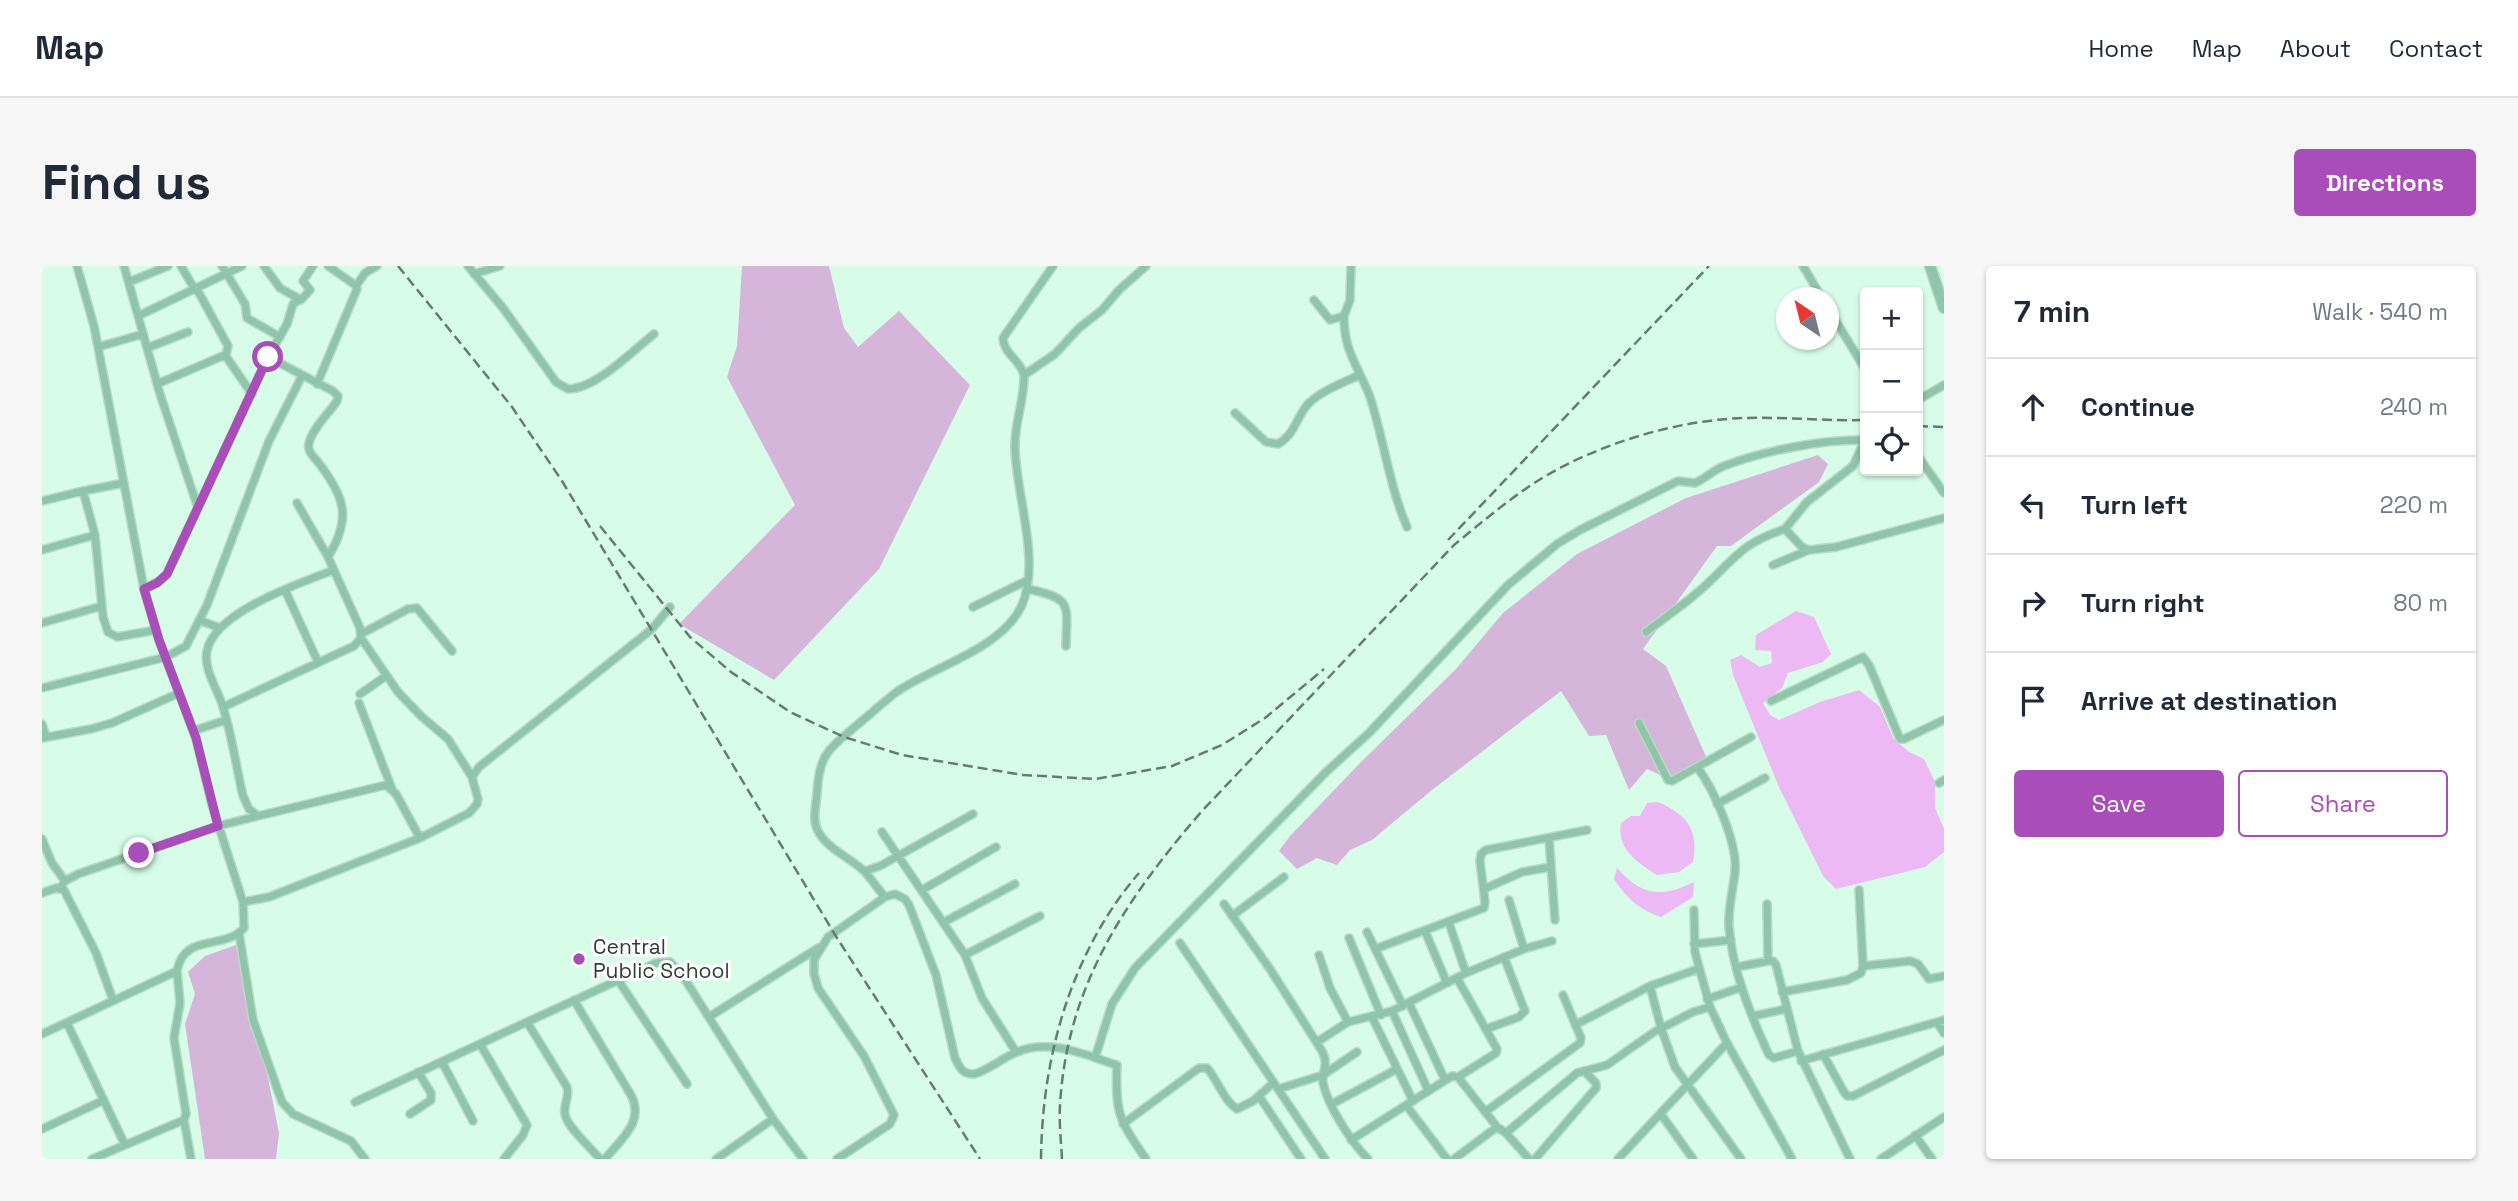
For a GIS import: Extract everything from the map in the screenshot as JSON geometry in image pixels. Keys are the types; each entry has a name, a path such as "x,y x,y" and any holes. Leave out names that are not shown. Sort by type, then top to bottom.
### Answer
{"street":[{"path":"77,266 98,347 144,589 193,731 218,826 243,902 244,928 239,933 187,951 181,957 177,971 180,1003 174,1038 191,1159"},
{"path":"124,266 157,384 197,505"},
{"path":"129,282 168,266"},
{"path":"181,266 195,290 198,290 228,346 226,355 252,394"},
{"path":"222,266 245,304 247,318 280,337"},
{"path":"138,316 242,266"},
{"path":"264,266 280,288 299,300"},
{"path":"144,589 167,574 268,357 287,324 293,304 304,299 310,290 303,281 313,266"},
{"path":"328,266 356,286"},
{"path":"317,384 356,286 365,273 377,266"},
{"path":"468,266 503,308 556,382 568,389 586,385 604,374 654,334"},
{"path":"474,274 500,266"},
{"path":"885,897 864,871 825,841 816,827 821,761 834,745 898,691 991,639 1011,622 1021,606 1027,589 1030,561 1015,449 1024,374 1022,366 1004,348 1003,338 1053,266"},
{"path":"1024,374 1055,355 1079,328 1102,310 1119,290 1146,266"},
{"path":"1352,266 1350,300 1344,316 1346,342 1370,397 1390,481 1407,527"},
{"path":"1803,266 1815,287"},
{"path":"1930,266 1944,308"},
{"path":"1314,300 1330,320 1344,316"},
{"path":"1839,325 1860,361"},
{"path":"147,348 188,332"},
{"path":"98,347 143,334"},
{"path":"157,384 220,355 226,355"},
{"path":"268,357 333,391 338,398 312,436 309,445 310,453 328,475 338,493 344,517 339,540 328,557"},
{"path":"1235,413 1266,442 1278,443 1288,436 1308,404 1359,375"},
{"path":"42,688 166,657 186,646 240,521 269,441 302,376"},
{"path":"1923,397 1944,384"},
{"path":"1095,1058 1112,1004 1135,968 1326,772 1388,713 1508,585 1532,564 1580,530 1678,481 1695,484 1719,468 1785,450 1817,443 1860,440"},
{"path":"1646,632 1695,594 1741,549 1765,535 1785,528 1807,502 1853,466 1860,451"},
{"path":"1923,463 1944,493"},
{"path":"42,501 124,483"},
{"path":"83,491 95,536 106,628 111,635 124,636 156,630"},
{"path":"243,902 289,890 419,838 474,809 478,799 472,777 448,740 416,711 386,676 361,636 328,557 297,503"},
{"path":"1773,565 1809,550 1836,547 1944,518"},
{"path":"1785,528 1802,547 1809,550"},
{"path":"42,550 95,536"},
{"path":"258,816 249,809 243,796 223,707 206,657 209,642 220,628 243,611 334,570"},
{"path":"973,607 1028,580"},
{"path":"1027,589 1048,593 1063,602 1067,610 1066,646"},
{"path":"285,590 318,662"},
{"path":"42,623 102,606"},
{"path":"223,707 354,646 361,636 408,609 417,607 453,651"},
{"path":"472,777 479,767 652,629 670,607"},
{"path":"199,620 220,628"},
{"path":"1770,701 1863,657 1900,739 1944,720"},
{"path":"360,694 386,676"},
{"path":"42,724 44,737 91,729 112,723 179,693"},
{"path":"359,703 391,789 419,838"},
{"path":"193,731 226,720"},
{"path":"1639,723 1668,780 1672,781 1751,737"},
{"path":"1697,767 1728,830 1735,858 1729,911 1731,940 1742,987 1769,1055 1774,1058 1798,1051"},
{"path":"1717,804 1765,778"},
{"path":"42,893 78,874 218,826 376,786 386,785 391,789"},
{"path":"864,871 880,866 974,814"},
{"path":"1376,949 1484,908 1480,861 1481,854 1486,850 1587,830"},
{"path":"882,832 965,955 982,998 1016,1052"},
{"path":"1549,838 1555,920"},
{"path":"42,839 93,946 113,1000"},
{"path":"922,890 996,847"},
{"path":"1484,889 1522,872 1550,867"},
{"path":"1232,916 1284,877"},
{"path":"944,922 1015,884"},
{"path":"1782,992 1861,973 1863,966 1859,890"},
{"path":"837,1159 890,1124 894,1115 864,1056 818,988 814,960 833,932 885,897 895,894 905,899 914,916 936,975 955,1058 961,1070 966,1074 982,1072 1016,1052 1031,1047 1054,1046 1117,1065 1117,1106 1123,1124 1146,1159"},
{"path":"1509,900 1524,948"},
{"path":"1224,904 1317,1042 1327,1064 1323,1083 1332,1104 1351,1140 1368,1159"},
{"path":"1767,904 1768,961"},
{"path":"1693,910 1698,969 1709,1003 1727,1043 1792,1159"},
{"path":"965,955 1040,916"},
{"path":"1449,923 1466,973"},
{"path":"1425,931 1447,983"},
{"path":"1367,932 1445,1080"},
{"path":"239,933 253,1020 282,1102 293,1114 351,1141 362,1157"},
{"path":"1349,937 1381,1015"},
{"path":"1694,944 1731,940"},
{"path":"1317,1042 1349,1023 1392,1011 1466,973 1524,948 1552,941"},
{"path":"1180,943 1325,1159"},
{"path":"709,1017 821,946"},
{"path":"1319,954 1330,988 1349,1023"},
{"path":"1486,1029 1519,1017 1525,1011 1504,957"},
{"path":"1737,967 1768,961 1776,965 1801,1061 1850,1159"},
{"path":"1863,966 1910,961 1918,964 1929,979 1944,976"},
{"path":"355,1102 656,963 670,962 681,972 773,1119 803,1159"},
{"path":"1575,1024 1650,986 1698,969"},
{"path":"42,1034 177,971"},
{"path":"1351,1140 1428,1090 1452,1076 1458,1077 1496,1053 1497,1049 1457,978"},
{"path":"618,980 687,1084"},
{"path":"1650,986 1672,1060 1741,1159"},
{"path":"1506,1133 1570,1077 1584,1070 1607,1065 1644,1037 1742,987"},
{"path":"1485,1112 1575,1048 1581,1038 1563,995"},
{"path":"527,1022 567,1087 569,1095 564,1110 566,1119 603,1159 631,1127 636,1119 636,1107 574,1000"},
{"path":"1753,1016 1786,1009"},
{"path":"1392,1011 1428,1090"},
{"path":"1371,1017 1397,1069 1409,1103 1447,1159"},
{"path":"1801,1061 1941,1021 1944,1033"},
{"path":"66,1023 125,1145"},
{"path":"1622,1157 1727,1043"},
{"path":"480,1044 527,1125 523,1135 504,1159"},
{"path":"1823,1054 1847,1097 1944,1050"},
{"path":"1123,1124 1199,1068 1207,1068 1231,1105 1237,1109 1275,1086 1323,1075 1357,1052"},
{"path":"442,1062 473,1121"},
{"path":"1332,1104 1397,1069"},
{"path":"1535,1159 1596,1088 1596,1083 1584,1070"},
{"path":"410,1114 431,1100 431,1093 418,1072"},
{"path":"1458,1077 1497,1126 1529,1159"},
{"path":"1259,1096 1301,1159"},
{"path":"42,1129 102,1101"},
{"path":"1658,1116 1667,1122 1693,1159"},
{"path":"1881,1159 1944,1117"},
{"path":"716,1159 773,1119"},
{"path":"92,1159 184,1120"},
{"path":"1454,1159 1497,1126"},
{"path":"1915,1135 1932,1159"}],"shaded area":[{"path":"742,266 829,266 844,328 858,347 899,311 970,385 879,569 774,680 679,624 795,505 727,377 737,346"},
{"path":"1818,455 1828,464 1819,482 1731,546 1717,546 1643,649 1666,666 1707,759 1669,779 1647,769 1629,790 1606,735 1589,736 1561,691 1432,790 1372,840 1350,850 1337,865 1317,858 1297,869 1279,851 1362,761 1456,669 1503,613 1577,554 1686,498"},
{"path":"1796,611 1814,617 1831,654 1823,662 1788,673 1782,688 1763,703 1770,715 1779,720 1820,702 1859,690 1880,707 1893,738 1909,752 1924,759 1935,782 1935,808 1944,829 1944,852 1925,867 1836,889 1823,876 1779,787 1733,675 1730,660 1741,655 1760,667 1772,663 1771,651 1755,650 1756,635"},
{"path":"1658,802 1677,812 1689,824 1692,832 1693,862 1679,872 1657,875 1630,854 1622,840 1621,823 1631,816 1640,816 1647,803"},
{"path":"1617,868 1635,884 1652,892 1672,890 1694,882 1693,897 1661,917 1640,907 1624,892 1614,879"},
{"path":"236,945 243,952 279,1133 276,1159 205,1159 185,1024 195,994 188,972 205,956"}],"railway":[{"path":"398,266 512,407 562,481 837,938 980,1159"},
{"path":"1448,540 1709,266"},
{"path":"1062,1159 1060,1105 1065,1062 1074,1021 1105,946 1126,911 1174,844 1202,811 1454,545 1539,480 1586,455 1639,436 1721,419 1860,420"},
{"path":"1923,426 1944,427"},
{"path":"600,526 690,637 731,672 790,712 844,737 902,755 1023,775 1095,779 1172,766 1222,745 1265,718 1324,669"},
{"path":"1041,1159 1047,1082 1065,1007 1078,971 1095,937 1115,904 1139,873"}],"place":[{"name":"Central Public School","path":"579,959"}],"route":[{"path":"139,853 218,826 196,738 159,640 144,589 167,574 268,357"}]}
